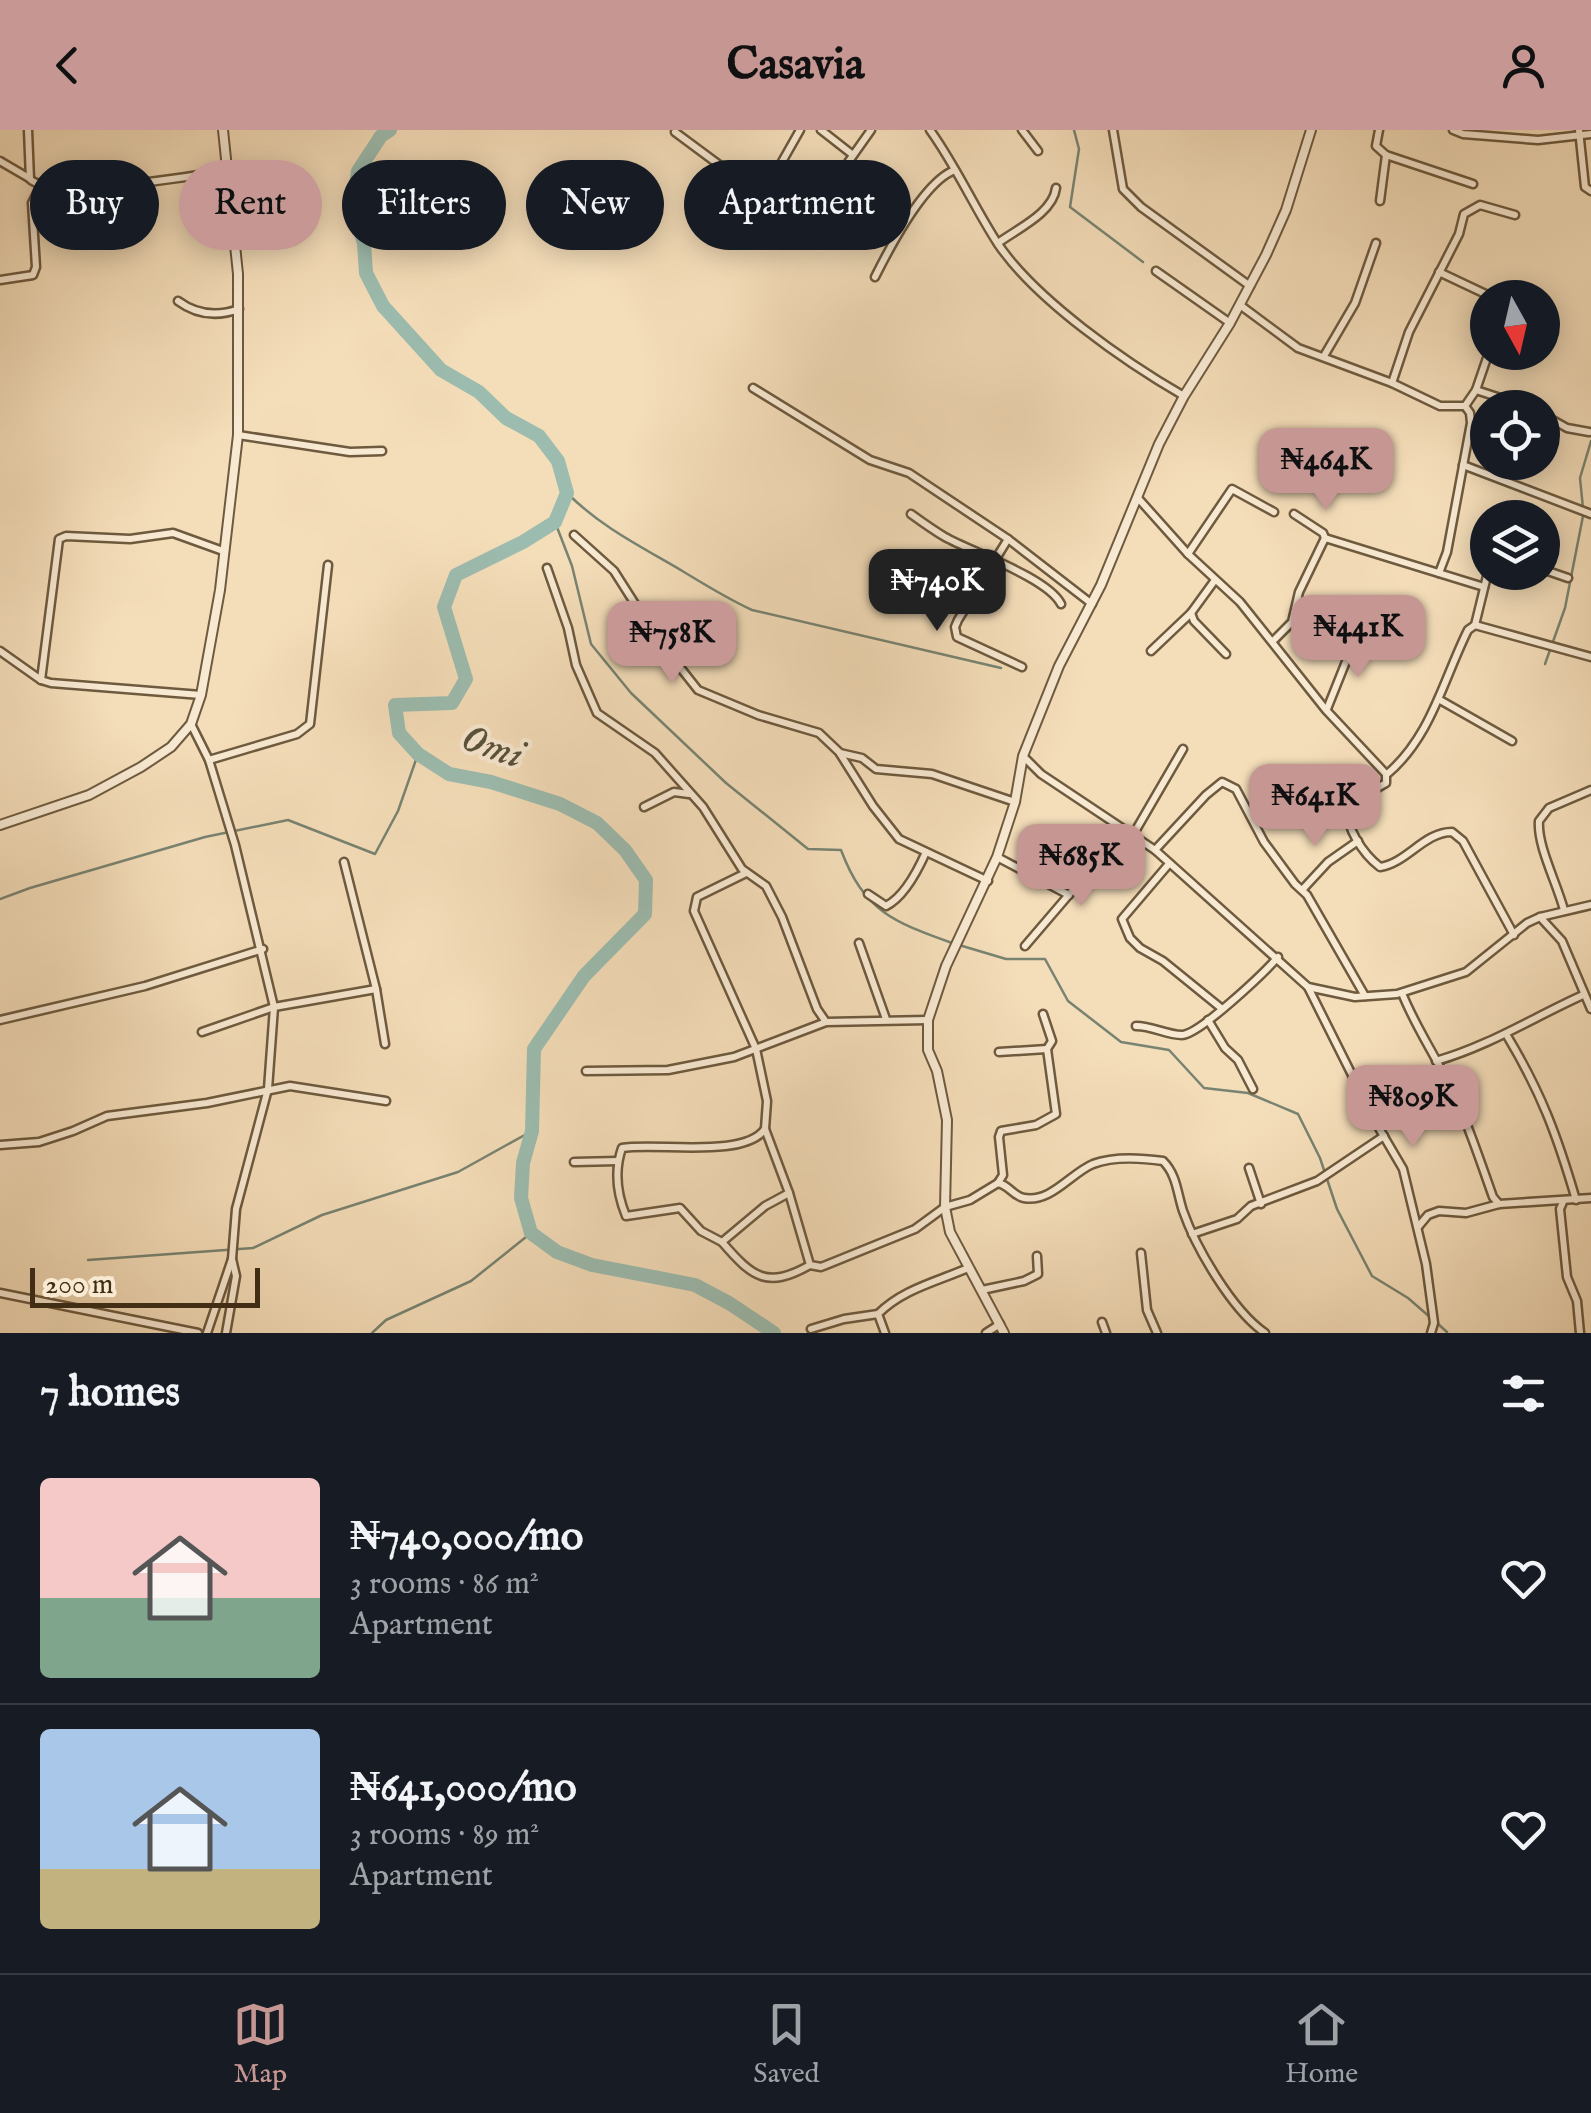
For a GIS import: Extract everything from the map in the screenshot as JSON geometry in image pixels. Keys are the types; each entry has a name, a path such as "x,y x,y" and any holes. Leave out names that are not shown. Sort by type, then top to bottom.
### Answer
{"street":[{"path":"28,130 30,178"},
{"path":"223,130 225,160"},
{"path":"675,132 759,190 770,183 800,130"},
{"path":"820,130 852,155"},
{"path":"849,160 871,130"},
{"path":"930,130 998,243 1020,272 1146,374 1184,396"},
{"path":"1022,130 1038,151"},
{"path":"1112,130 1124,189 1141,206 1250,286"},
{"path":"986,1333 1002,1329 950,1232 944,1207 946,1120 928,1050 928,1020 946,966 998,858 1015,802 1023,756 1059,666 1092,604 1184,396 1240,305 1286,210 1311,130"},
{"path":"1379,130 1376,146 1386,155 1473,184"},
{"path":"1453,130 1538,140 1579,132 1591,134"},
{"path":"1579,132 1585,187 1591,190"},
{"path":"1380,201 1386,155"},
{"path":"0,160 30,178"},
{"path":"875,278 900,229 939,180 955,170"},
{"path":"998,243 1043,211 1055,198 1056,188"},
{"path":"1392,384 1409,332 1459,234 1464,214 1480,205 1515,215"},
{"path":"1324,356 1355,303 1376,243"},
{"path":"0,280 34,275 35,250"},
{"path":"0,825 89,795 171,746 191,724 201,695 220,590 238,435 235,250"},
{"path":"1156,271 1230,323"},
{"path":"1439,272 1470,287"},
{"path":"178,301 200,313 224,314 239,309"},
{"path":"1240,305 1298,348 1440,406 1465,406"},
{"path":"1476,390 1483,370"},
{"path":"752,388 870,460 909,473 1008,539 1092,604"},
{"path":"1465,406 1470,399"},
{"path":"1439,573 1447,552 1471,416 1465,406"},
{"path":"1560,424 1589,432"},
{"path":"238,435 350,452 382,451"},
{"path":"1463,466 1591,514"},
{"path":"1188,554 1232,490 1274,512"},
{"path":"1137,497 1188,554 1240,602 1326,710 1386,775"},
{"path":"911,514 946,537 995,559 1048,590 1061,604"},
{"path":"1272,642 1292,622 1299,592 1325,538 1323,532 1294,514"},
{"path":"41,680 59,539 174,533 223,551"},
{"path":"574,535 614,571 656,638 698,690 758,715 819,733 839,752 892,832 908,845 988,881"},
{"path":"1325,538 1470,583"},
{"path":"1008,539 955,631 957,637 1022,666"},
{"path":"209,760 297,734 310,724 328,565"},
{"path":"547,568 576,665 596,713 654,753 694,798 746,873 766,886 816,1009 826,1022"},
{"path":"1560,575 1568,578"},
{"path":"1151,651 1190,613 1215,580"},
{"path":"1483,590 1475,625 1464,637 1440,700 1404,761 1386,775 1383,786 1348,805 1346,816 1358,841 1380,867 1434,836 1452,832 1463,841 1514,935"},
{"path":"1190,613 1226,654"},
{"path":"1475,625 1591,658"},
{"path":"1326,710 1347,659 1370,630 1378,630"},
{"path":"0,651 41,680 201,695"},
{"path":"1440,700 1512,741"},
{"path":"191,724 209,760 235,845 263,948 274,1007 268,1089 236,1209 232,1255 206,1333"},
{"path":"1133,835 1184,748"},
{"path":"839,752 862,758 876,769 932,774 1015,802"},
{"path":"1023,756 1041,774 1154,850 1308,987 1403,1170 1418,1227 1434,1323 1431,1333"},
{"path":"1154,850 1222,782 1236,789 1264,842 1294,884 1303,889 1365,996"},
{"path":"1564,910 1541,844 1539,821 1549,808 1591,790"},
{"path":"644,807 674,792 686,792 694,798"},
{"path":"1303,889 1328,862 1358,841"},
{"path":"1026,946 1108,848"},
{"path":"868,894 886,906 893,902 919,869 926,852"},
{"path":"998,858 1069,895"},
{"path":"344,862 376,989 385,1044"},
{"path":"1168,865 1122,919 1130,938 1140,948 1163,960 1221,1008"},
{"path":"746,873 697,898 694,911 756,1049 767,1100 765,1129 810,1265"},
{"path":"1308,987 1365,996 1402,992 1466,972 1527,923 1591,904"},
{"path":"1540,917 1562,941 1591,1010"},
{"path":"859,943 886,1019"},
{"path":"0,1020 145,986 263,948"},
{"path":"1136,1026 1154,1026 1183,1035 1196,1031 1258,980 1278,957"},
{"path":"202,1032 274,1007 376,989"},
{"path":"1402,992 1469,1130 1493,1197 1500,1204"},
{"path":"1436,1061 1464,1053 1583,995"},
{"path":"765,1129 753,1140 700,1148 622,1148 618,1161 620,1201 626,1216 680,1208 700,1231 722,1242 740,1263 758,1275 774,1279 785,1278 810,1265 821,1267 915,1229 944,1207 970,1200 998,1183 1004,1176 1001,1131 1036,1125 1056,1114 1047,1049 1052,1041 1044,1014"},
{"path":"586,1070 668,1070 756,1049 826,1022 928,1020"},
{"path":"1208,1020 1225,1048 1238,1060 1253,1089"},
{"path":"1506,1034 1537,1085 1559,1140 1576,1200"},
{"path":"999,1052 1047,1049"},
{"path":"0,1145 38,1142 107,1116 207,1103 290,1086 386,1101"},
{"path":"1192,1234 1237,1219 1251,1206 1316,1182 1384,1136"},
{"path":"998,1183 1005,1184 1015,1195 1032,1198 1052,1192 1093,1164 1129,1159 1163,1161 1178,1188 1192,1234 1241,1309 1265,1333"},
{"path":"574,1162 618,1161"},
{"path":"1249,1168 1261,1204"},
{"path":"722,1242 765,1206 789,1193"},
{"path":"1418,1227 1428,1215 1439,1211 1466,1212 1500,1204 1591,1198"},
{"path":"1562,1202 1567,1276 1577,1301 1580,1333"},
{"path":"1141,1253 1147,1310 1157,1333"},
{"path":"226,1333 237,1269 232,1255"},
{"path":"982,1290 1038,1274 1037,1256"},
{"path":"810,1329 878,1314 917,1286 968,1268"},
{"path":"0,1293 198,1333"},
{"path":"878,1314 885,1333"},
{"path":"1102,1322 1106,1333"}],"waterway":[{"name":"Omi","path":"390,130 381,136 358,171 353,208 364,243 366,273 383,306 441,370 479,392 506,418 539,436 558,461 567,493 555,522 456,575 444,607 466,679 452,703 395,705 399,733 418,754 449,774 491,782 560,804 597,823 625,850 646,880 645,914 584,976 534,1049 532,1131 523,1163 521,1198 531,1233 557,1252 592,1265 695,1285 774,1333"},
{"path":"1074,130 1079,149 1070,207 1143,262"},
{"path":"1583,508 1580,478 1591,441"},
{"path":"567,493 623,536 752,610 1001,668"},
{"path":"1545,664 1565,608 1583,516"},
{"path":"555,522 572,566 591,644 631,693 726,783 808,849 841,850 860,887 883,911 952,943"},
{"path":"0,899 205,837 288,820 375,854 398,811 418,754"},
{"path":"959,945 1006,959 1045,959 1068,1001 1121,1042 1169,1050 1204,1088 1248,1093 1298,1114 1320,1158 1337,1209 1372,1276 1431,1318"},
{"path":"88,1260 253,1248 322,1215 458,1172 532,1131"},
{"path":"372,1333 386,1320 471,1281 531,1233"},
{"path":"1437,1323 1447,1332"}]}
